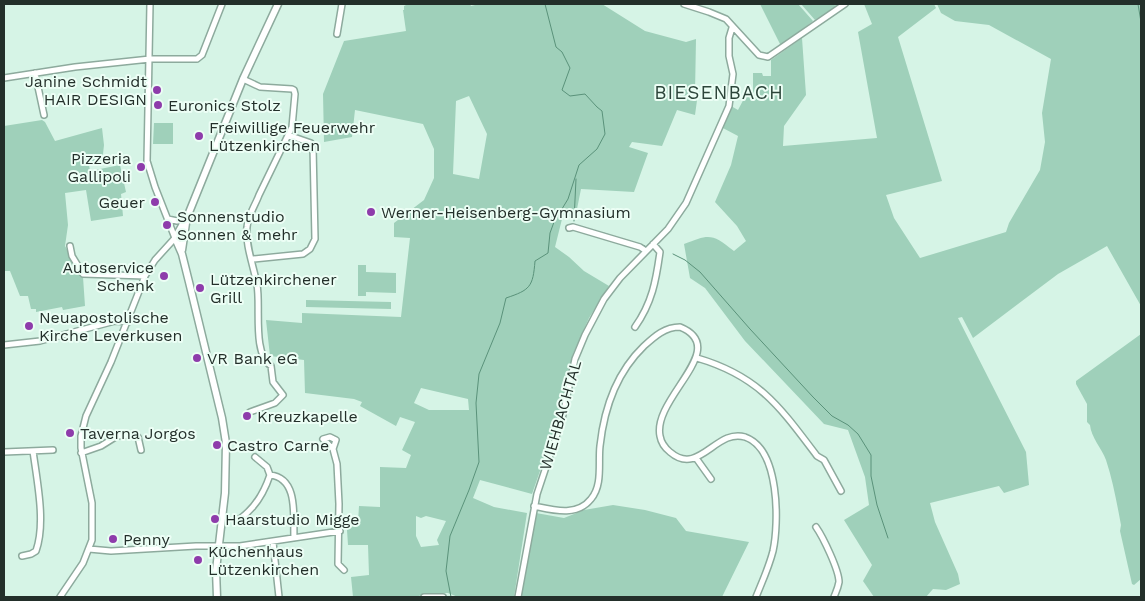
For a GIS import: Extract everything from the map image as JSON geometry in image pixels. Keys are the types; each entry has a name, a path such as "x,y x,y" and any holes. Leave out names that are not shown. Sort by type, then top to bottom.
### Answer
{"main road":[{"path":"182,254 182,239 188,216 243,79 278,4"},
{"path":"188,216 175,238 182,254 222,418 226,444 226,478 215,581 217,597"}],"street":[{"path":"60,597 83,563 93,534 92,503 81,453 81,436 86,416 128,322 145,276 155,260 175,238 154,187 147,161 150,4"},
{"path":"4,78 150,59 199,58 202,55 222,4"},
{"path":"337,34 342,4"},
{"path":"684,4 718,15 728,22 759,55 768,57 844,4"},
{"path":"569,228 572,227 640,247 646,251 668,229 686,203 729,106 733,74 729,56 729,38 732,28"},
{"path":"35,73 44,115"},
{"path":"243,79 260,87 294,90 294,120 250,213 247,234 258,287 259,316 257,326 264,361 271,366 273,382 283,395 275,403 250,412"},
{"path":"253,259 303,254 314,244 316,234 313,147 311,144 288,135"},
{"path":"168,219 177,221 188,216"},
{"path":"316,234 323,236"},
{"path":"635,327 649,304 656,278 660,252 653,244"},
{"path":"70,246 72,256 83,274 145,276"},
{"path":"166,248 173,248 182,254"},
{"name":"WIEHBACHTAL","path":"518,597 534,506 540,482 562,419 575,359 600,305 611,289 646,251"},
{"path":"4,345 40,341 115,321 128,322"},
{"path":"534,506 563,511 576,510 592,498 598,481 602,434 608,404 624,371 646,345 667,329 680,326 694,335 698,343 697,358 665,408 660,427 660,436 668,450 681,458 696,458 706,453 721,440 737,436 745,437 754,442 762,450 776,497 776,526 769,566 756,597"},
{"path":"697,358 738,373 759,388 782,411 817,456 824,460 842,491"},
{"path":"81,453 101,446 113,437 124,435 138,437 141,450"},
{"path":"333,449 336,464 340,531 338,564 344,570"},
{"path":"4,452 53,450"},
{"path":"22,556 36,551 40,542 40,505 32,451"},
{"path":"238,520 246,515 264,492 270,474 267,467 255,458"},
{"path":"696,458 711,479"},
{"path":"270,474 286,483 292,493 294,538"},
{"path":"816,527 822,534 837,572 838,589 834,597"},
{"path":"89,549 111,551 196,546 240,546 340,531"},
{"path":"273,542 279,597"},
{"path":"424,597 443,597"}],"green space":[{"path":"408,4 470,4 471,6 479,4 602,4 645,31 686,42 696,39 695,93 698,93 695,115 677,110 662,146 632,142 629,147 648,153 634,192 581,189 575,219 563,215 555,247 584,271 609,286 589,318 573,354 557,422 532,494 480,480 473,498 494,507 527,513 514,597 458,597 448,593 432,593 414,597 353,597 351,577 369,575 368,545 348,545 347,530 358,522 359,506 380,507 380,467 406,468 411,455 402,450 415,422 400,417 396,426 360,406 362,402 354,399 305,393 304,360 270,356 266,320 302,323 302,313 401,317 410,238 394,237 394,223 424,200 434,178 434,149 423,124 355,110 352,137 324,142 323,94 344,41 406,31 404,6","holes":["469,96 487,134 479,179 453,174 456,101","421,388 468,399 469,410 429,410 414,403","416,516 421,518 426,516 446,521 437,540 439,545 421,547 416,536"]},
{"path":"760,4 798,4 813,21 781,46"},
{"path":"801,4 828,4 839,6 815,20"},
{"path":"864,4 934,4 936,8 898,37 942,181 886,195 894,218 920,258 1006,232 1009,223 1040,170 1045,142 1042,113 1051,59 989,25 955,21 941,13 937,4 1141,4 1141,306 1107,246 1058,274 973,338 962,317 958,318 1026,452 1029,485 1004,493 999,486 930,503 935,522 958,574 960,584 946,590 933,589 926,597 874,597 863,581 872,565 844,520 869,505 865,477 848,430 824,424 745,341 705,288 690,278 684,244 699,238 710,237 715,238 734,251 746,241 737,226 715,202 731,165 738,136 721,127 731,106 738,110 748,91 753,91 753,73 771,76 771,60 802,38 806,95 784,126 783,146 877,138 858,32 872,24"},
{"path":"42,120 55,141 102,128 104,145 102,163 89,165 90,171 120,165 126,192 121,194 123,216 91,221 86,190 65,193 68,225 65,246 83,277 85,306 63,310 62,307 36,312 36,309 31,309 28,296 20,296 10,271 4,271 4,126"},
{"path":"154,123 173,123 173,144 153,144"},
{"path":"358,265 366,265 366,272 396,273 396,293 366,292 366,296 358,296"},
{"path":"306,300 391,302 391,309 306,307"},
{"path":"1141,334 1141,579 1134,585 1132,584 1120,531 1121,525 1115,492 1104,456 1087,422 1087,404 1076,381"},
{"path":"613,505 645,510 676,518 686,531 749,542 722,597 521,597 534,514 564,518 584,510"}],"waterway":[{"path":"451,597 446,571 450,536 479,462 476,403 479,374 500,323 506,298 525,290 529,286 533,277 535,261 548,253 550,233 554,222 568,199 579,165 597,149 605,134 602,111 585,94 570,96 562,90 570,68 562,52 556,47 545,4"},
{"path":"1138,4 1141,22"},
{"path":"574,221 576,179"},
{"path":"575,225 580,226"},
{"path":"583,227 588,229"},
{"path":"592,230 597,232"},
{"path":"599,232 607,234"},
{"path":"609,235 615,237"},
{"path":"618,238 627,240"},
{"path":"636,243 645,246"},
{"path":"673,254 685,260 700,272 813,397 832,416 848,425 858,434 871,455 871,476 877,505 888,538"},
{"path":"521,597 527,561"}],"place":[{"name":"Janine Schmidt HAIR DESIGN","path":"157,90"},
{"name":"Euronics Stolz","path":"158,105"},
{"name":"Freiwillige Feuerwehr Lützenkirchen","path":"199,136"},
{"name":"Pizzeria Gallipoli","path":"141,167"},
{"name":"Geuer","path":"155,202"},
{"name":"Werner-Heisenberg-Gymnasium","path":"371,212"},
{"name":"Sonnenstudio Sonnen & mehr","path":"167,225"},
{"name":"Autoservice Schenk","path":"164,276"},
{"name":"Lützenkirchener Grill","path":"200,288"},
{"name":"Neuapostolische Kirche Leverkusen","path":"29,326"},
{"name":"VR Bank eG","path":"197,358"},
{"name":"Kreuzkapelle","path":"247,416"},
{"name":"Taverna Jorgos","path":"70,433"},
{"name":"Castro Carne","path":"217,445"},
{"name":"Haarstudio Migge","path":"215,519"},
{"name":"Penny","path":"113,539"},
{"name":"Küchenhaus Lützenkirchen","path":"198,560"}],"district":[{"name":"BIESENBACH","path":"719,92"}]}
